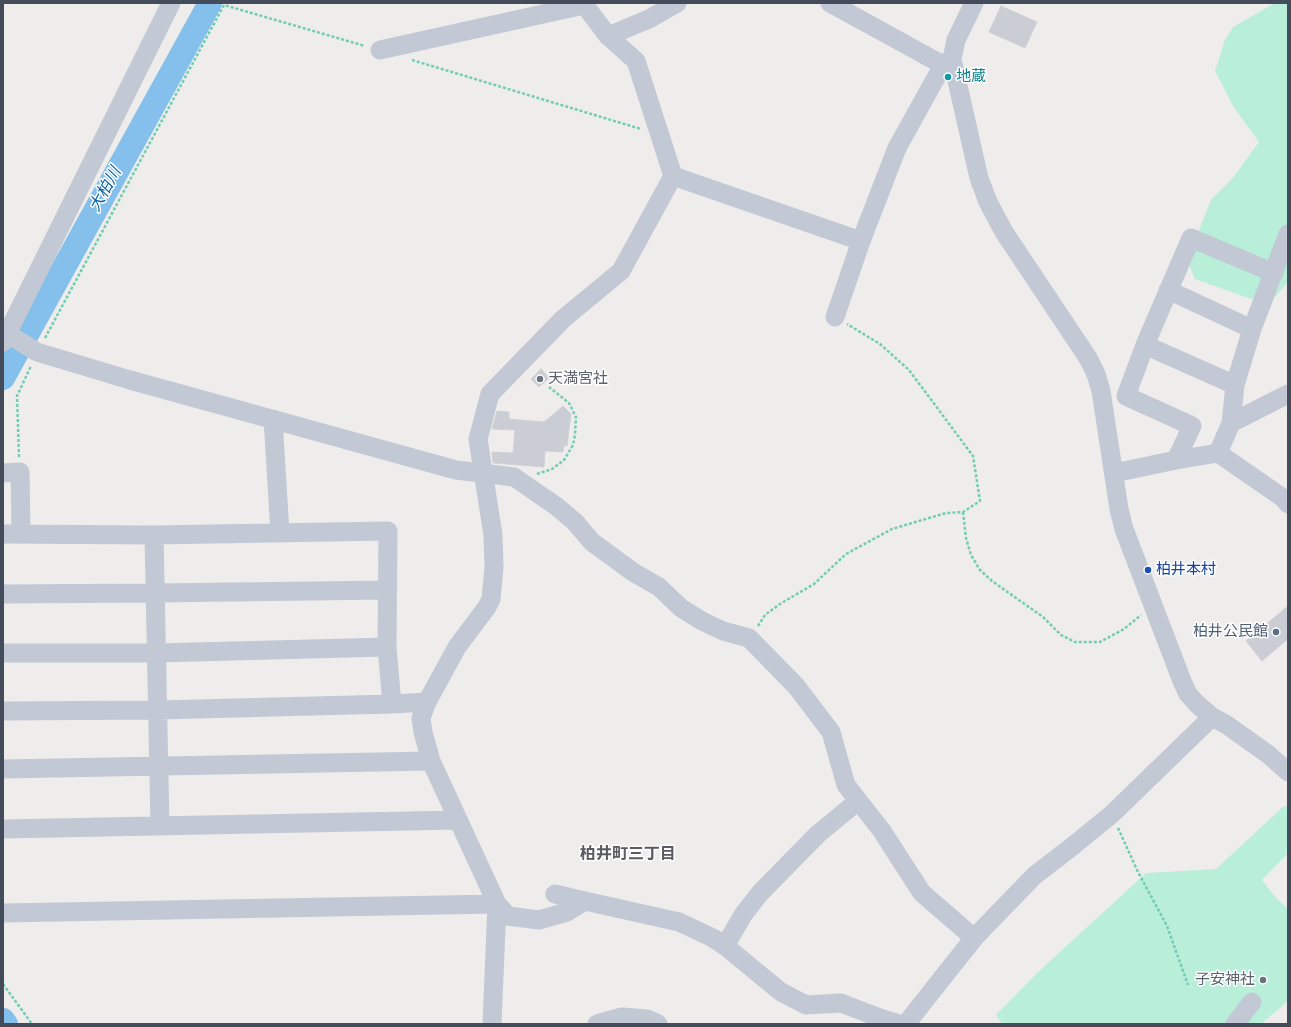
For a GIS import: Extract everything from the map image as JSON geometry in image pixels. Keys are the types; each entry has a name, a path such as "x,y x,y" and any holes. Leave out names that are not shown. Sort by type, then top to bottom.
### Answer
{"street":[{"path":"171,3 4,336 37,352 130,380 456,470 514,477 556,506 575,522 592,542 633,572 659,587 682,608 702,621 723,631 749,638 796,686 831,732 846,785 882,831 922,893 974,938"},
{"path":"608,36 649,19 678,3"},
{"path":"830,3 948,62 979,178 988,202 1004,232 1088,358 1096,374 1101,390 1119,509 1124,529 1188,694 1212,717 1269,755 1288,772"},
{"path":"835,317 861,241 897,148 948,62 956,40 974,3"},
{"path":"380,50 583,4 608,36 636,61 673,176 621,271 563,319 490,394 478,439 493,535 494,567 491,600 487,608 457,647 427,702 421,718 423,732 432,761 497,904 508,916 539,920 567,912 586,900"},
{"path":"673,176 861,241"},
{"path":"1218,453 1231,423 1235,385 1252,329 1288,234"},
{"path":"1176,460 1192,426 1126,396 1168,290 1191,238 1274,273"},
{"path":"1168,290 1252,329"},
{"path":"1145,346 1235,385"},
{"path":"1231,423 1288,394"},
{"path":"273,419 280,533"},
{"path":"1114,473 1218,453 1283,498 1288,504"},
{"path":"11,472 12,534 154,535 388,531 387,647 392,704"},
{"path":"154,535 160,826"},
{"path":"3,594 388,590"},
{"path":"3,653 156,653 387,647"},
{"path":"3,711 158,710 427,702"},
{"path":"906,1024 974,938 1034,876 1112,814 1212,717"},
{"path":"3,769 432,761"},
{"path":"725,946 743,915 760,893 818,834 858,801"},
{"path":"3,829 458,820"},
{"path":"555,894 679,922 713,938 781,992 806,1005 841,1003 900,1024"},
{"path":"3,913 497,904"},
{"path":"492,1024 497,904"},
{"path":"1235,1024 1252,1002"},
{"path":"597,1024 622,1017 647,1019 658,1024"}],"path":[{"path":"11,472 17,396 37,352 224,5 380,50"},
{"path":"410,59 660,134"},
{"path":"749,638 765,616 780,604 814,584 846,554 892,530 946,513 963,512 980,501 973,456 909,370 880,344 835,317"},
{"path":"514,477 534,475 552,469 564,460 573,445 576,416 569,403 549,387"},
{"path":"963,512 966,538 971,555 980,570 992,582 1043,617 1061,635 1075,642 1100,642 1124,629 1154,604"},
{"path":"1112,814 1138,872 1167,926 1188,985"},
{"path":"3,984 32,1024"}],"green space":[{"path":"1275,3 1288,3 1288,282 1268,305 1195,279 1187,260 1211,200 1232,179 1259,142 1233,106 1215,71 1225,40 1233,27"},
{"path":"1284,806 1288,807 1288,853 1262,880 1276,898 1288,909 1288,1001 1261,1024 1002,1024 996,1015 1036,974 1146,873 1216,869"}],"building":[{"path":"1001,6 1037,22 1025,48 989,32"},
{"path":"541,369 549,378 539,387 531,379"},
{"path":"563,406 571,414 567,446 564,445 563,452 545,451 544,467 493,463 492,452 513,453 515,430 492,429 497,411 509,412 509,419 544,422"},
{"path":"1288,606 1288,639 1262,661 1246,641"}],"waterway":[{"name":"大柏川","path":"3,378 210,3"},
{"name":"大柏川","path":"3,1020 6,1024"}],"place":[{"name":"地蔵","path":"948,77"},
{"name":"天満宮社","path":"540,379"},
{"name":"柏井本村","path":"1148,570"},
{"name":"柏井公民館","path":"1276,632"},
{"name":"子安神社","path":"1263,980"}],"district":[{"name":"柏井町三丁目","path":"628,855"}]}
